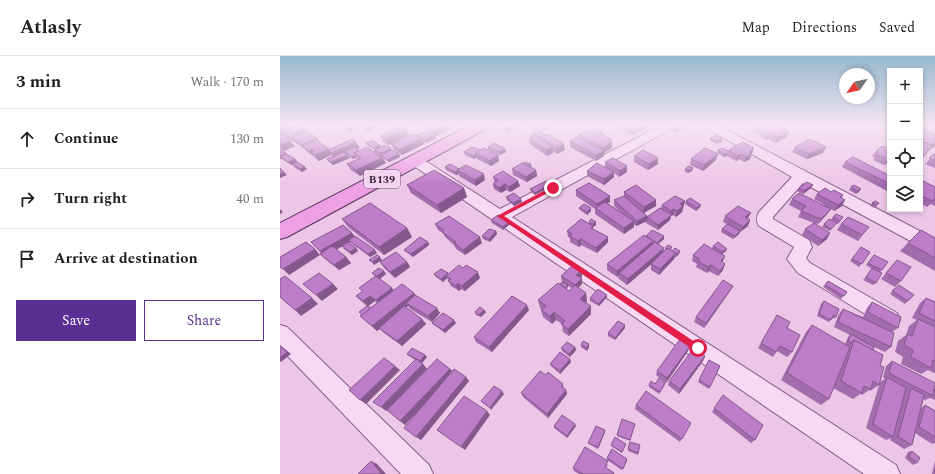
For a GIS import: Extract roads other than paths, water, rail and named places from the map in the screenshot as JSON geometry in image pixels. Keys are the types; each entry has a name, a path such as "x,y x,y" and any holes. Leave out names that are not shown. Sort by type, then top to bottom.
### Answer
{"main road":[{"name":"B139","path":"280,232 416,161 444,145"}],"street":[{"path":"500,216 635,145"},
{"path":"743,145 935,247"},
{"path":"416,161 887,474"},
{"path":"802,176 765,216 765,222 803,244 803,247 796,259 804,268 890,319"},
{"path":"281,335 420,474"}]}
